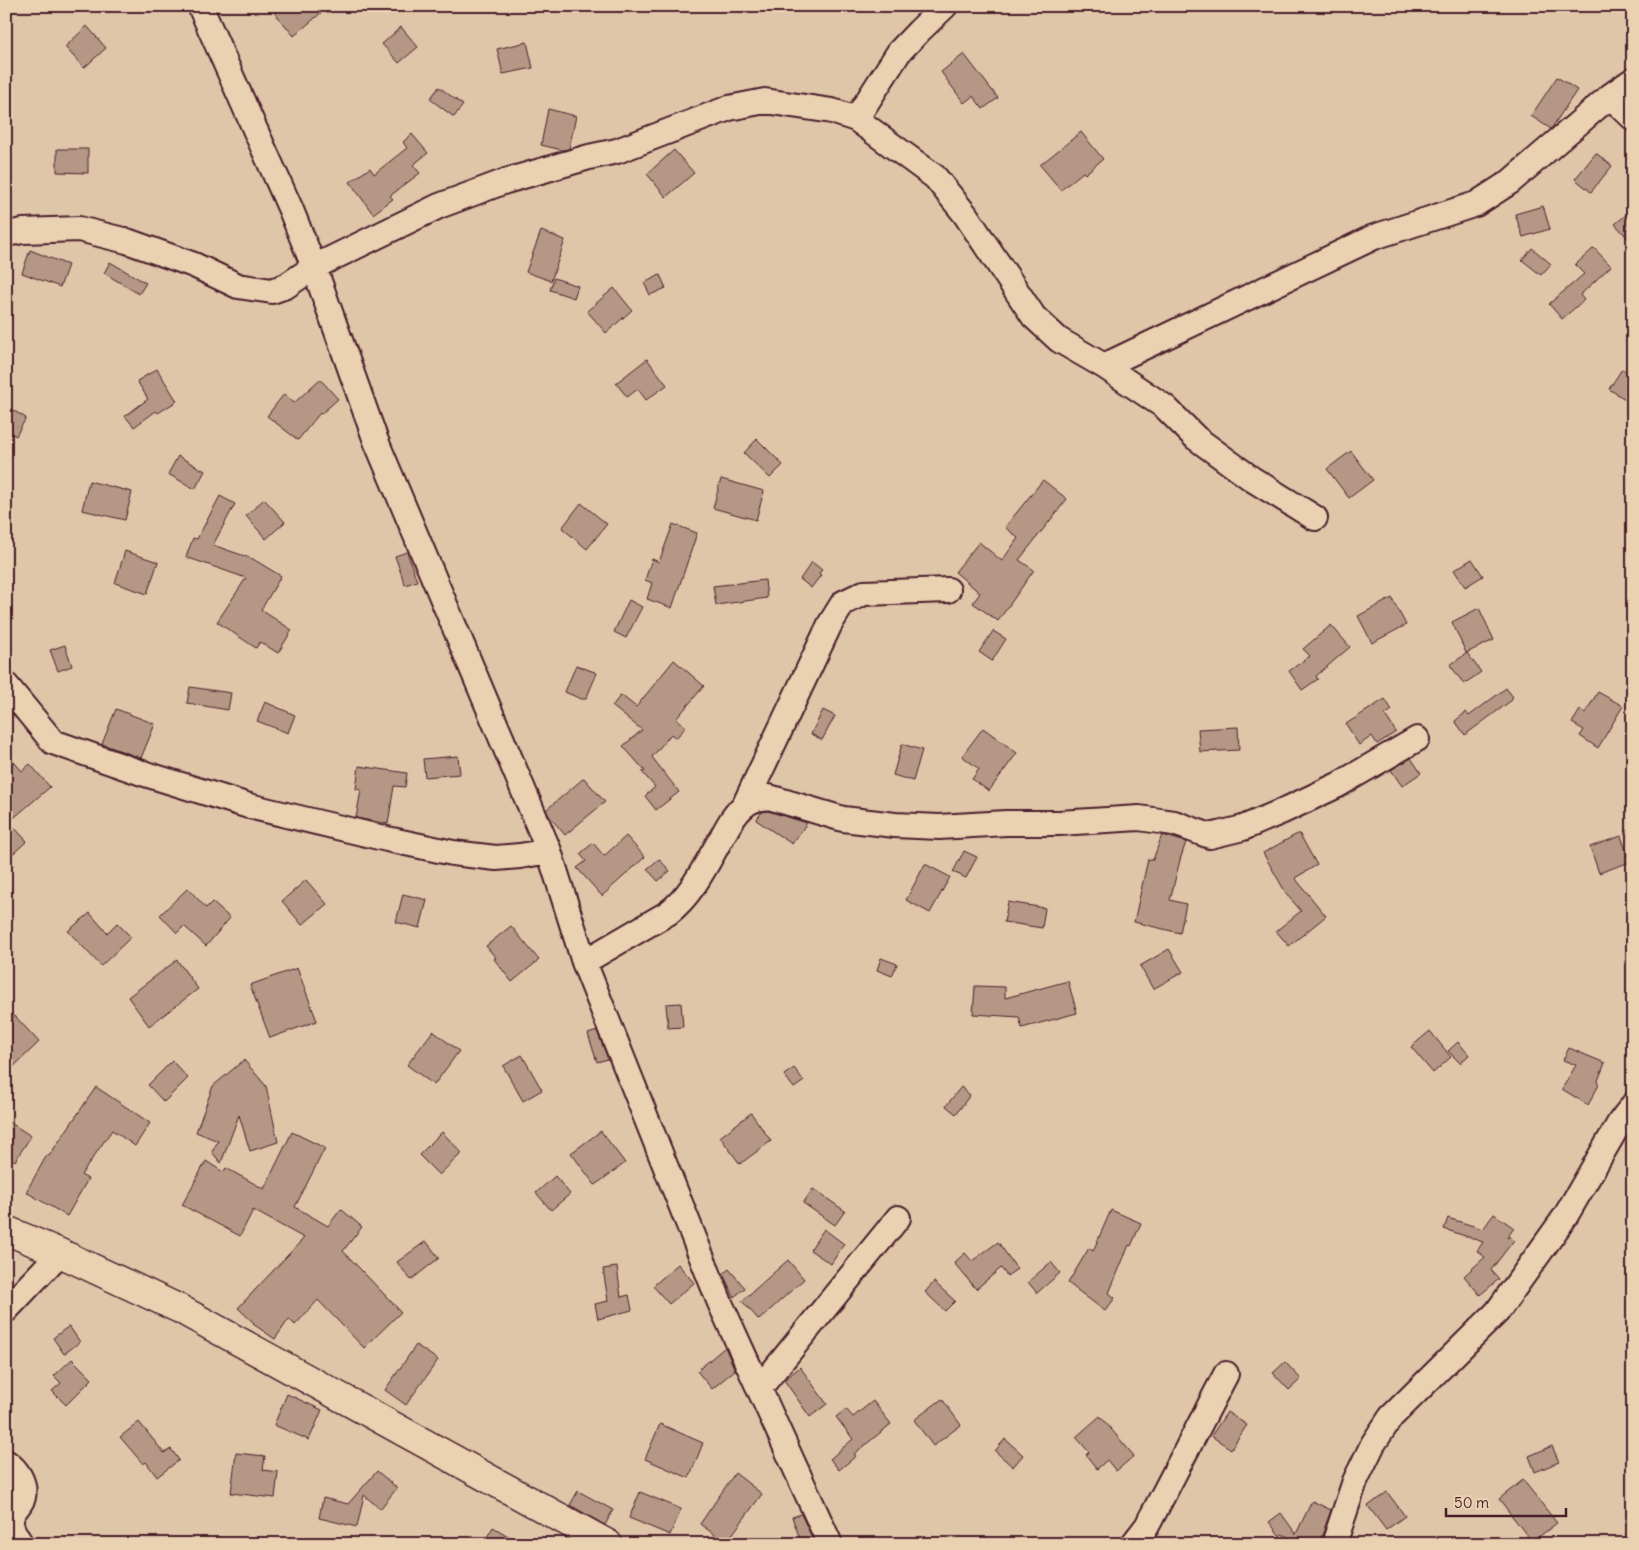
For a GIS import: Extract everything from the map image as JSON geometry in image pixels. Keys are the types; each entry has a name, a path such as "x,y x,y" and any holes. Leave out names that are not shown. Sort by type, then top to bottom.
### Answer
{"main road":[{"path":"6,1230 180,1309 608,1544"}],"street":[{"path":"200,6 291,210 314,267 376,441 549,851 584,962 716,1294 830,1544"},
{"path":"856,119 899,52 946,6"},
{"path":"1104,366 1374,237 1476,204 1510,182 1610,96 1633,80"},
{"path":"1610,96 1633,118"},
{"path":"6,234 23,231 79,229 127,241 194,265 238,286 272,291 286,286 314,267 439,206 506,181 589,157 617,151 729,108 765,101 832,111 856,119 935,177 965,214 1034,317 1059,340 1104,366 1165,407 1196,438 1252,479 1315,518"},
{"path":"584,962 668,913 679,904 691,889 734,817 745,804 830,624 842,603 864,593 948,590"},
{"path":"6,685 53,742 148,775 249,806 453,853 496,858 549,851"},
{"path":"745,804 757,798 769,797 843,819 895,825 939,827 1139,818 1174,823 1210,836 1243,828 1283,811 1338,785 1418,739"},
{"path":"1334,1544 1355,1481 1373,1444 1391,1417 1497,1312 1565,1217 1620,1122 1633,1105"},
{"path":"759,1389 898,1218"},
{"path":"6,1310 60,1253"},
{"path":"1133,1544 1147,1526 1226,1374"},
{"path":"6,1462 18,1474 22,1484 23,1497 12,1515 10,1523 21,1544"}],"building":[{"path":"281,6 329,6 294,36 274,12"},
{"path":"87,26 106,48 84,68 65,47"},
{"path":"401,27 418,47 399,63 382,44"},
{"path":"527,42 533,68 503,74 497,49"},
{"path":"964,54 998,98 983,109 973,96 964,103 941,72"},
{"path":"1557,77 1577,90 1551,129 1531,116"},
{"path":"439,87 463,105 454,117 430,99"},
{"path":"548,109 576,116 569,149 562,150 541,145"},
{"path":"1081,132 1103,159 1061,190 1040,165"},
{"path":"412,134 428,153 413,165 420,173 390,196 393,199 373,214 350,182 370,168 374,174 407,148 403,142"},
{"path":"57,149 88,149 88,173 57,172"},
{"path":"674,150 694,173 666,197 647,174"},
{"path":"1596,153 1612,166 1591,192 1575,179"},
{"path":"1543,206 1550,229 1523,237 1515,214"},
{"path":"1633,209 1633,244 1615,224"},
{"path":"541,231 565,240 551,281 526,272"},
{"path":"1532,248 1551,264 1541,275 1522,260"},
{"path":"1594,248 1611,266 1580,295 1584,300 1562,319 1549,304 1584,274 1575,265"},
{"path":"30,250 68,265 60,287 22,273"},
{"path":"110,262 146,283 139,294 104,273"},
{"path":"660,275 666,288 650,295 644,283"},
{"path":"554,278 578,286 574,298 550,290"},
{"path":"614,288 632,310 606,333 587,311"},
{"path":"647,359 667,385 646,400 638,389 627,397 616,383"},
{"path":"157,369 177,401 158,413 156,411 134,427 125,416 148,399 137,381"},
{"path":"1622,369 1633,376 1633,404 1609,389"},
{"path":"320,379 338,399 320,413 298,440 267,416 284,394 294,403"},
{"path":"6,406 26,418 16,436 6,430"},
{"path":"757,439 783,465 770,478 744,453"},
{"path":"1351,451 1373,480 1349,498 1327,469"},
{"path":"178,456 205,471 195,489 168,474"},
{"path":"721,479 764,491 756,520 713,508"},
{"path":"1043,480 1067,499 1019,560 1034,570 998,621 973,603 980,593 955,572 979,542 1002,561 1018,538 1005,527"},
{"path":"89,481 132,492 125,520 82,510"},
{"path":"220,496 235,504 213,545 253,559 281,576 261,610 292,630 278,653 260,642 256,648 217,622 246,578 186,557 193,538 197,539"},
{"path":"264,499 285,522 266,539 246,516"},
{"path":"581,503 607,524 587,549 562,528"},
{"path":"673,524 697,533 672,608 647,599 652,583 645,580 652,559 659,562"},
{"path":"125,551 158,562 147,594 115,583"},
{"path":"407,552 417,581 405,585 395,556"},
{"path":"1472,559 1483,576 1465,587 1454,570"},
{"path":"812,562 822,570 819,573 821,575 811,588 800,579"},
{"path":"765,580 767,598 716,605 713,586"},
{"path":"1392,598 1406,625 1372,643 1358,616"},
{"path":"629,600 642,607 626,638 614,632"},
{"path":"1479,608 1494,640 1466,653 1452,622"},
{"path":"1331,625 1350,647 1316,676 1318,679 1302,690 1289,671 1310,656 1303,649"},
{"path":"993,631 1006,639 992,661 979,652"},
{"path":"65,645 72,666 58,671 50,650"},
{"path":"1467,653 1481,672 1464,684 1450,665"},
{"path":"674,660 704,686 676,719 686,727 676,738 671,734 652,757 679,792 656,810 645,796 655,787 642,772 645,771 623,746 642,730 612,706 621,695 636,707"},
{"path":"576,665 597,673 586,699 581,699 565,692"},
{"path":"190,687 231,693 228,710 187,703"},
{"path":"1506,688 1513,697 1512,700 1465,735 1455,721 1466,712 1469,716"},
{"path":"1598,692 1623,706 1598,748 1580,736 1584,730 1572,723 1580,710 1585,713"},
{"path":"1385,699 1392,710 1385,715 1396,732 1377,744 1372,736 1359,745 1346,724"},
{"path":"265,702 295,715 288,733 257,721"},
{"path":"116,709 155,724 141,758 102,744"},
{"path":"823,710 835,716 822,740 811,734"},
{"path":"1238,727 1239,750 1200,752 1198,729"},
{"path":"983,728 1017,753 989,791 972,779 979,769 962,756"},
{"path":"902,744 922,750 913,781 893,775"},
{"path":"6,753 22,771 30,764 50,787 9,822 27,841 6,860"},
{"path":"458,756 460,774 425,777 423,759"},
{"path":"1411,758 1421,773 1402,786 1391,770"},
{"path":"359,766 407,773 405,787 394,786 388,824 356,818 361,790 356,789"},
{"path":"584,778 605,802 565,835 546,810"},
{"path":"768,811 807,823 792,844 756,820 762,812"},
{"path":"1299,833 1317,865 1295,878 1326,916 1289,946 1276,931 1301,911 1286,893 1263,853"},
{"path":"1162,835 1186,842 1170,900 1186,904 1180,933 1134,922 1148,859 1153,860"},
{"path":"626,836 645,857 602,896 577,868 586,861 580,854 593,843 604,856"},
{"path":"1621,836 1630,862 1599,873 1590,847"},
{"path":"964,851 977,857 966,878 953,872"},
{"path":"659,859 670,871 658,881 647,869"},
{"path":"925,864 950,877 930,913 906,900"},
{"path":"306,880 327,904 302,925 282,901"},
{"path":"188,888 206,908 212,902 230,918 206,946 184,926 177,933 160,915"},
{"path":"403,894 427,900 420,928 396,922"},
{"path":"1008,902 1045,908 1042,928 1004,922"},
{"path":"90,913 107,933 117,923 131,937 101,966 68,931"},
{"path":"511,926 539,960 512,982 486,946"},
{"path":"1169,949 1183,972 1153,989 1140,966"},
{"path":"881,958 897,964 892,976 877,970"},
{"path":"177,960 198,989 149,1026 128,997"},
{"path":"297,968 317,1021 270,1038 250,985"},
{"path":"1068,981 1077,1013 1022,1028 1019,1017 973,1014 975,986 1005,987 1005,998"},
{"path":"681,1003 683,1027 668,1028 666,1004"},
{"path":"15,1016 39,1042 6,1074 6,1024"},
{"path":"433,1031 459,1051 434,1085 407,1065"},
{"path":"597,1031 608,1059 597,1062 588,1034"},
{"path":"1430,1031 1451,1057 1433,1073 1411,1047"},
{"path":"1458,1042 1469,1055 1460,1063 1448,1051"},
{"path":"1569,1048 1605,1063 1597,1083 1599,1085 1588,1105 1562,1089 1576,1065 1563,1060"},
{"path":"522,1055 542,1090 523,1101 503,1066"},
{"path":"244,1060 266,1086 278,1142 250,1151 239,1115 221,1163 212,1152 218,1141 196,1132 213,1086"},
{"path":"172,1061 188,1078 164,1102 148,1085"},
{"path":"794,1068 804,1081 794,1088 784,1075"},
{"path":"96,1087 150,1123 135,1146 112,1130 81,1175 88,1179 67,1216 26,1192 47,1155 49,1156"},
{"path":"961,1087 970,1095 956,1114 946,1106"},
{"path":"751,1113 771,1141 740,1164 720,1137"},
{"path":"6,1120 31,1136 15,1161 6,1155"},
{"path":"601,1131 625,1163 595,1185 571,1153"},
{"path":"292,1132 325,1148 295,1207 328,1226 341,1209 362,1227 343,1251 401,1312 364,1348 318,1300 295,1325 289,1319 275,1339 253,1324 238,1308 304,1238 253,1210 240,1236 182,1205 206,1161 223,1172 226,1168 264,1189"},
{"path":"442,1132 462,1153 439,1175 419,1155"},
{"path":"555,1176 570,1194 551,1210 536,1193"},
{"path":"813,1189 845,1211 835,1225 803,1203"},
{"path":"1111,1210 1141,1223 1131,1246 1129,1245 1109,1293 1115,1298 1105,1311 1068,1283 1089,1248 1093,1251"},
{"path":"1494,1214 1514,1228 1507,1238 1510,1236 1514,1240 1491,1270 1499,1279 1480,1295 1464,1276 1485,1257 1477,1251 1483,1242 1444,1229 1448,1218 1483,1229"},
{"path":"824,1229 844,1244 831,1264 810,1250"},
{"path":"426,1241 439,1258 411,1280 397,1262"},
{"path":"998,1242 1017,1269 1007,1276 1001,1268 976,1289 954,1263 965,1253 972,1261"},
{"path":"788,1260 804,1279 759,1320 742,1301"},
{"path":"1051,1262 1060,1273 1037,1293 1028,1282"},
{"path":"678,1264 694,1283 669,1304 653,1286"},
{"path":"617,1267 621,1297 629,1295 632,1310 598,1319 595,1304 608,1301 603,1269"},
{"path":"729,1269 745,1288 734,1297 723,1274"},
{"path":"934,1282 955,1301 945,1311 925,1292"},
{"path":"69,1326 80,1342 64,1354 53,1338"},
{"path":"416,1345 438,1360 406,1405 385,1390"},
{"path":"725,1347 735,1370 712,1389 697,1371"},
{"path":"72,1359 92,1379 66,1405 52,1391 61,1383 54,1376"},
{"path":"1285,1362 1301,1379 1289,1390 1273,1373"},
{"path":"800,1367 827,1404 810,1417 784,1380"},
{"path":"287,1394 322,1410 309,1440 274,1425"},
{"path":"942,1399 961,1425 933,1446 914,1420"},
{"path":"873,1401 891,1424 854,1454 856,1456 839,1470 830,1459 853,1439 836,1417 846,1409 853,1417"},
{"path":"1227,1412 1247,1425 1231,1449 1211,1436"},
{"path":"1100,1416 1134,1456 1116,1471 1107,1460 1097,1469 1086,1455 1089,1452 1076,1437"},
{"path":"139,1422 164,1453 171,1449 179,1460 157,1477 146,1462 143,1464 120,1437"},
{"path":"660,1424 703,1443 689,1478 645,1459"},
{"path":"1005,1439 1023,1455 1013,1467 995,1451"},
{"path":"1552,1446 1559,1462 1535,1472 1529,1456"},
{"path":"236,1453 265,1456 263,1470 278,1472 275,1498 231,1493"},
{"path":"377,1471 397,1488 380,1509 364,1495 357,1527 319,1518 323,1498 348,1504"},
{"path":"735,1473 762,1494 726,1543 700,1524"},
{"path":"1523,1480 1557,1523 1532,1542 1499,1499"},
{"path":"578,1491 613,1510 605,1525 570,1505"},
{"path":"640,1492 681,1509 670,1535 629,1518"},
{"path":"1387,1492 1405,1516 1386,1530 1368,1506"},
{"path":"1312,1501 1331,1510 1319,1544 1302,1544 1282,1534 1280,1536 1269,1522 1281,1513 1296,1534"},
{"path":"801,1514 815,1544 802,1544 792,1517"},
{"path":"493,1527 522,1544 483,1544"}]}
